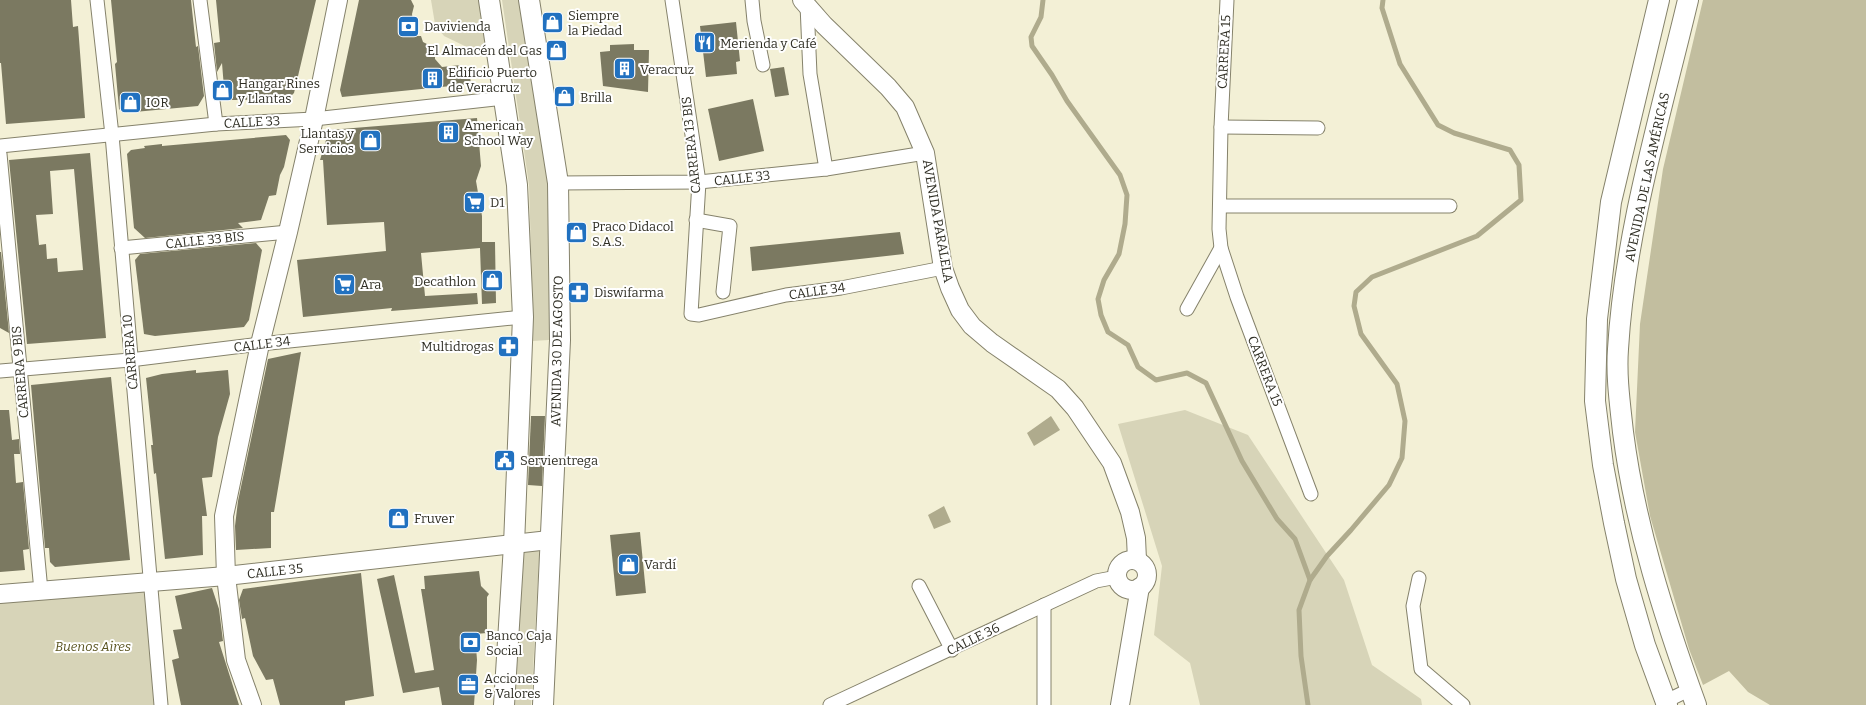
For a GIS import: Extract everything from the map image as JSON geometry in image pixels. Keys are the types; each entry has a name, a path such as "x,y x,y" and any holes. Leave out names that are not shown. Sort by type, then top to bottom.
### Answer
{"main road":[{"path":"252,705 236,660 226,576 224,516 260,344 314,119 338,0"},
{"path":"490,0 517,186 523,317 514,545 504,705"},
{"name":"AVENIDA 30 DE AGOSTO","path":"529,0 558,183 560,340 549,540 543,705"},
{"name":"AVENIDA DE LAS AMÉRICAS","path":"1658,0 1611,202 1597,319 1595,394 1603,465 1626,579 1645,645 1666,704"},
{"name":"AVENIDA DE LAS AMÉRICAS","path":"1688,0 1630,246 1618,349 1620,404 1626,457 1638,515 1650,567 1693,697"},
{"name":"AVENIDA PARALELA","path":"804,2 824,25 888,87 905,107 925,154 944,268 950,288 960,310 972,326 992,343 1058,390 1075,408 1112,462 1130,512 1136,538 1138,560"},
{"name":"CALLE 35","path":"0,594 226,576 549,540"},
{"path":"1130,559 1138,560 1143,564 1146,570 1147,576 1145,582 1134,590 1121,586 1117,576 1119,566 1124,561 1130,559"},
{"path":"1120,705 1140,587"}],"street":[{"name":"CARRERA 10","path":"97,0 112,135 130,360 161,705"},
{"path":"200,0 216,124"},
{"name":"CARRERA 13 BIS","path":"672,0 698,182 691,314"},
{"path":"752,0 763,65"},
{"name":"CARRERA 15","path":"1227,0 1221,127 1221,248 1236,297 1312,494"},
{"path":"804,2 810,74 826,169"},
{"name":"CALLE 33","path":"0,146 216,124 314,119 504,98"},
{"path":"1221,127 1318,128"},
{"name":"CARRERA 9 BIS","path":"0,154 41,591"},
{"name":"CALLE 33","path":"558,183 698,182 826,169 925,154"},
{"path":"1220,206 1450,206"},
{"path":"696,220 730,226 724,292"},
{"name":"CALLE 33 BIS","path":"121,248 288,232"},
{"path":"1187,309 1221,248"},
{"name":"CALLE 34","path":"691,314 699,315 786,295 841,288 944,268"},
{"name":"CALLE 34","path":"0,371 130,360 260,344 523,317"},
{"name":"CALLE 36","path":"830,705 952,650 1096,581 1117,576"},
{"path":"1419,578 1413,606 1421,669 1463,705"},
{"path":"919,586 952,650"},
{"path":"1044,605 1044,705"},
{"path":"1666,704 1693,697"}],"green space":[{"path":"431,0 489,0 498,62 444,36 435,24"},
{"path":"502,0 519,0 549,183 549,340 532,341 533,316 529,185"},
{"path":"1185,410 1248,435 1344,580 1372,665 1421,699 1422,705 1200,705 1190,663 1154,635 1162,566 1118,424"},
{"path":"540,541 531,705 515,705 523,544"},
{"name":"Buenos Aires","path":"150,582 161,705 0,705 0,594"}],"shaded area":[{"path":"1703,0 1866,0 1866,705 1770,705 1748,692 1729,671 1703,685 1689,649 1650,516 1635,432 1640,324 1663,169"},
{"path":"1051,416 1060,430 1034,446 1027,433"},
{"path":"944,506 951,522 934,529 928,515"}],"building":[{"path":"0,0 71,0 73,27 78,26 85,118 6,124 0,63"},
{"path":"111,0 191,0 196,47 198,46 204,96 198,106 124,113 119,109 115,64 117,62"},
{"path":"216,0 316,0 294,93 290,97 225,100 222,63 217,72 214,43 220,42"},
{"path":"359,0 411,0 414,6 412,14 415,36 421,36 423,42 435,48 435,59 442,67 461,65 469,70 471,84 342,97 340,90"},
{"path":"736,22 740,61 736,62 737,74 706,77 700,26"},
{"name":"Veracruz","path":"634,44 634,50 649,50 648,92 603,86 600,52 610,51 610,45"},
{"path":"784,67 789,95 775,97 770,69"},
{"path":"753,99 764,151 719,161 708,109"},
{"path":"477,118 481,166 476,181 482,216 482,242 495,242 496,303 482,304 480,248 421,253 425,296 477,293 478,304 391,311 392,308 303,317 297,260 386,251 384,222 327,225 323,160 320,160 329,130"},
{"path":"286,135 290,140 276,195 269,196 261,220 238,223 243,228 145,238 134,228 127,154 131,150 145,148 144,146 162,144 162,146"},
{"path":"90,153 106,338 27,344 9,160","holes":["74,169 83,270 58,272 57,258 47,259 46,244 39,245 36,215 53,214 50,171"]},
{"path":"900,232 904,254 752,271 750,247"},
{"path":"256,243 262,250 249,320 244,327 155,336 144,334 135,260 140,254"},
{"path":"1,252 9,333 0,328"},
{"path":"301,352 274,512 271,512 271,548 236,550 235,526 238,501 268,359"},
{"path":"196,370 196,373 228,370 230,394 218,437 212,477 202,478 207,516 202,516 203,555 165,559 156,473 154,474 151,445 153,445 146,378 162,374"},
{"path":"111,377 130,560 55,567 50,562 49,548 45,548 31,385"},
{"path":"0,410 9,410 12,440 19,439 20,454 14,454 16,483 23,482 29,549 23,550 25,570 0,572"},
{"path":"531,416 545,416 542,486 528,485"},
{"name":"Vardí","path":"640,532 646,593 616,596 610,535"},
{"path":"479,571 481,586 489,594 487,597 487,633 475,634 477,660 474,705 442,705 439,687 403,693 377,579 394,575 415,673 434,670 421,589 425,589 424,576"},
{"path":"361,573 374,696 345,701 345,705 280,705 273,679 266,680 253,656 245,618 242,619 239,600 243,589"},
{"path":"212,588 219,609 223,641 219,642 239,705 181,705 172,660 179,658 173,630 182,629 175,596"}],"waterway":[{"path":"1043,0 1041,17 1031,37 1032,46 1052,75 1067,101 1120,175 1127,195 1125,224 1119,254 1104,280 1098,299 1101,315 1108,332 1128,345 1138,367 1156,380 1187,373 1206,383 1242,461 1277,519 1295,539 1310,580"},
{"path":"1308,705 1301,656 1299,610 1310,580 1327,556 1389,485 1402,458 1405,421 1397,384 1361,334 1354,306 1356,292 1372,277 1477,236 1521,200 1519,165 1510,150 1454,133 1438,125 1400,64 1382,8 1383,0"}],"place":[{"name":"Siempre la Piedad","path":"552,22"},
{"name":"Davivienda","path":"409,26"},
{"name":"Merienda y Café","path":"705,43"},
{"name":"El Almacén del Gas","path":"557,50"},
{"name":"Veracruz","path":"625,69"},
{"name":"Edificio Puerto de Veracruz","path":"433,79"},
{"name":"Hangar Rines y Llantas","path":"222,90"},
{"name":"Brilla","path":"564,97"},
{"name":"IOR","path":"130,102"},
{"name":"American School Way","path":"449,132"},
{"name":"Llantas y Servicios","path":"370,140"},
{"name":"D1","path":"474,202"},
{"name":"Praco Didacol S.A.S.","path":"577,233"},
{"name":"Decathlon","path":"492,281"},
{"name":"Ara","path":"344,284"},
{"name":"Diswifarma","path":"579,292"},
{"name":"Multidrogas","path":"509,346"},
{"name":"Servientrega","path":"504,460"},
{"name":"Fruver","path":"399,518"},
{"name":"Vardí","path":"628,564"},
{"name":"Banco Caja Social","path":"471,642"},
{"name":"Acciones & Valores","path":"468,685"}]}
